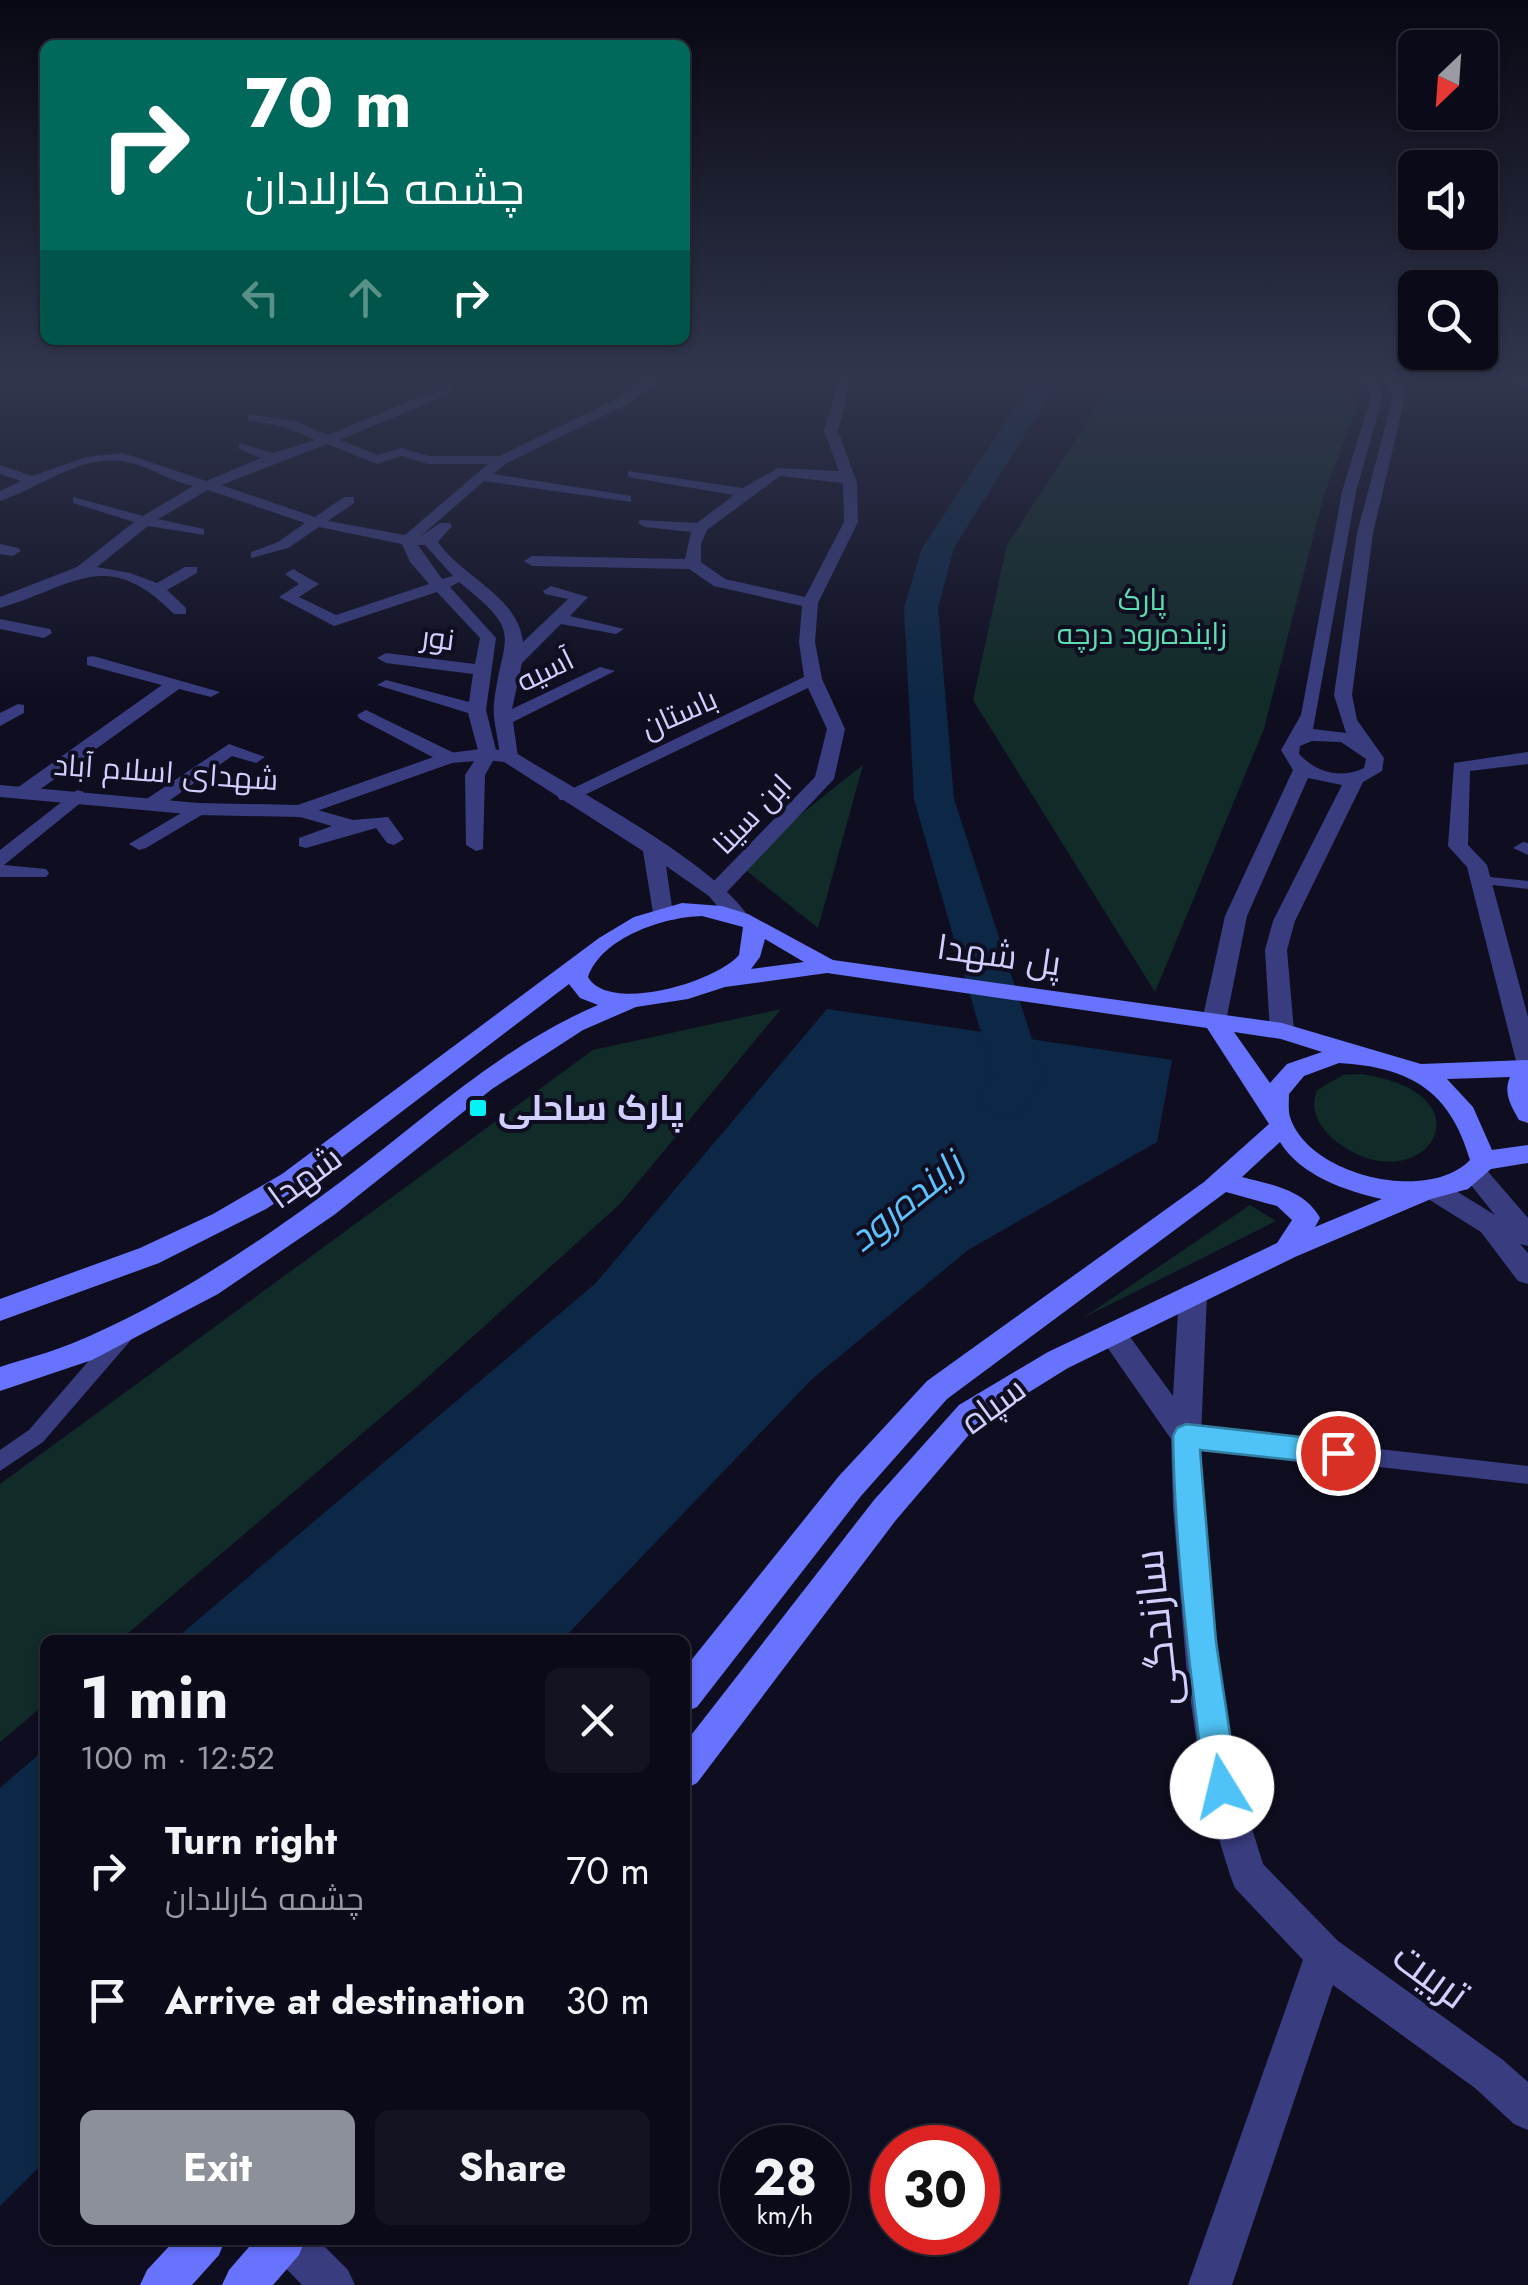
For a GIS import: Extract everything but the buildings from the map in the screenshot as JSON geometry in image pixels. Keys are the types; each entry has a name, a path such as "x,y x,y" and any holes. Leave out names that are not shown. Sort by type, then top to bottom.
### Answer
{"main road":[{"path":"662,914 683,909 744,918 827,966"},
{"name":"شهدا","path":"0,1310 68,1289 185,1239 291,1181 617,934 662,914"},
{"path":"726,980 742,968 752,952 756,936 744,918"},
{"path":"582,963 577,977 583,990 613,1000 673,994 726,980 827,966"},
{"name":"پل شهدا","path":"827,966 1282,1032 1360,1055"},
{"name":"شهدا","path":"0,1380 82,1352 208,1286 325,1208 484,1083 554,1036 634,999"},
{"path":"1214,1021 1293,1146 1312,1164 1337,1178 1365,1189 1428,1191 1479,1168 1528,1154"},
{"path":"1278,1118 1277,1093 1284,1079 1298,1067 1337,1055 1360,1055 1420,1072 1448,1091 1467,1112 1479,1168"},
{"path":"1420,1072 1528,1067"},
{"path":"1528,1067 1517,1088 1528,1114"},
{"name":"سپاه","path":"690,1689 850,1486 938,1390 1222,1181 1278,1118"},
{"path":"1222,1181 1286,1198 1307,1218 1286,1250"},
{"name":"سپاه","path":"690,1765 886,1510 969,1414 1058,1360 1193,1294 1428,1191"},
{"path":"162,2285 199,2245"},
{"path":"244,2285 281,2245"}],"street":[{"path":"0,498 28,484"},
{"path":"202,484 374,543 430,541 491,484"},
{"path":"0,603 83,570 145,521 211,484"},
{"path":"472,484 409,540 408,549 439,585 478,620 488,638 485,670 474,709 477,732 499,756 653,848 716,890 744,918"},
{"path":"559,484 626,499"},
{"path":"691,484 748,493"},
{"path":"692,564 693,544 700,528 761,484"},
{"name":"ابن سینا","path":"716,890 824,779 836,729 813,679 808,642 810,603 851,522 850,484"},
{"path":"1351,484 1310,715 1301,738 1290,748 1290,755 1303,769 1328,778 1355,779 1373,771 1376,765 1348,720 1344,695 1365,533 1377,484"},
{"path":"78,500 145,521 199,532"},
{"path":"256,555 283,545 349,500"},
{"path":"645,524 700,528"},
{"path":"430,541 461,577 504,614 516,636 516,660 502,707 506,719 499,756 475,776 476,845"},
{"path":"532,562 692,564 720,583 810,603"},
{"path":"83,570 128,575 160,588 180,610"},
{"path":"160,588 191,570"},
{"path":"294,574 311,584 287,597 334,621 382,608 461,577"},
{"path":"516,660 580,597 550,591"},
{"path":"478,620 504,614"},
{"path":"559,619 616,628"},
{"path":"0,624 44,633"},
{"name":"نور","path":"386,658 485,670"},
{"path":"94,661 212,692"},
{"name":"آسیه","path":"506,719 606,671"},
{"name":"باستان","path":"567,796 813,679"},
{"path":"24,792 176,683"},
{"path":"386,685 474,709"},
{"path":"0,721 18,709"},
{"path":"366,714 449,758"},
{"path":"1301,738 1324,734 1361,744"},
{"path":"152,804 229,750 256,758"},
{"name":"شهدای اسلام آباد","path":"0,791 198,809 300,811 449,758 499,756"},
{"path":"1526,759 1460,766 1458,846 1477,865 1522,1013 1528,1067"},
{"path":"1214,1021 1236,916 1303,769"},
{"path":"1282,1032 1276,950 1284,920 1355,779"},
{"path":"0,860 10,839 77,796"},
{"path":"139,844 198,809"},
{"path":"300,811 352,826"},
{"path":"306,842 352,826 381,821 394,839"},
{"path":"653,848 662,914"},
{"path":"0,871 39,873"},
{"path":"1479,1168 1520,1225"},
{"path":"1428,1191 1482,1220 1528,1273"},
{"path":"1482,1220 1494,1212 1520,1225"},
{"name":"سازندگی","path":"1193,1294 1186,1436 1188,1508 1202,1656 1222,1787 1248,1874 1324,1955"},
{"path":"1112,1334 1186,1436"},
{"path":"1210,2285 1324,1955"},
{"name":"تربیت","path":"1324,1955 1489,2074 1528,2110"},
{"path":"291,2245 333,2285"}],"lane":[{"path":"1480,880 1528,885"},
{"path":"0,1462 36,1436 129,1328"},
{"path":"1186,1436 1528,1474"}],"green space":[{"name":"پارک زاینده‌رود درچه","path":"1047,484 1328,484 1264,729 1155,992 973,700 1007,545"},
{"path":"863,765 818,928 738,864"},
{"path":"781,1009 620,1204 419,1385 126,1635 40,1635 40,1708 0,1742 0,1484 593,1050"},
{"path":"1361,1074 1404,1086 1428,1103 1436,1123 1432,1141 1416,1155 1393,1162 1364,1157 1332,1138 1322,1127 1315,1110 1317,1090 1343,1075"},
{"path":"1250,1205 1276,1221 1083,1318"}],"water":[{"path":"827,1009 1172,1060 1157,1142 968,1250 811,1380 567,1635 180,1635 596,1283"},
{"path":"40,1753 40,2166 0,2206 0,1788"}],"waterway":[{"name":"زاینده‌رود","path":"979,484 938,548 921,608 934,799 1019,1076 1004,1098"}],"place":[{"name":"پارک ساحلی","path":"478,1108"}],"route":[{"path":"1222,1787 1204,1675 1188,1508 1186,1436 1338,1453"}]}
